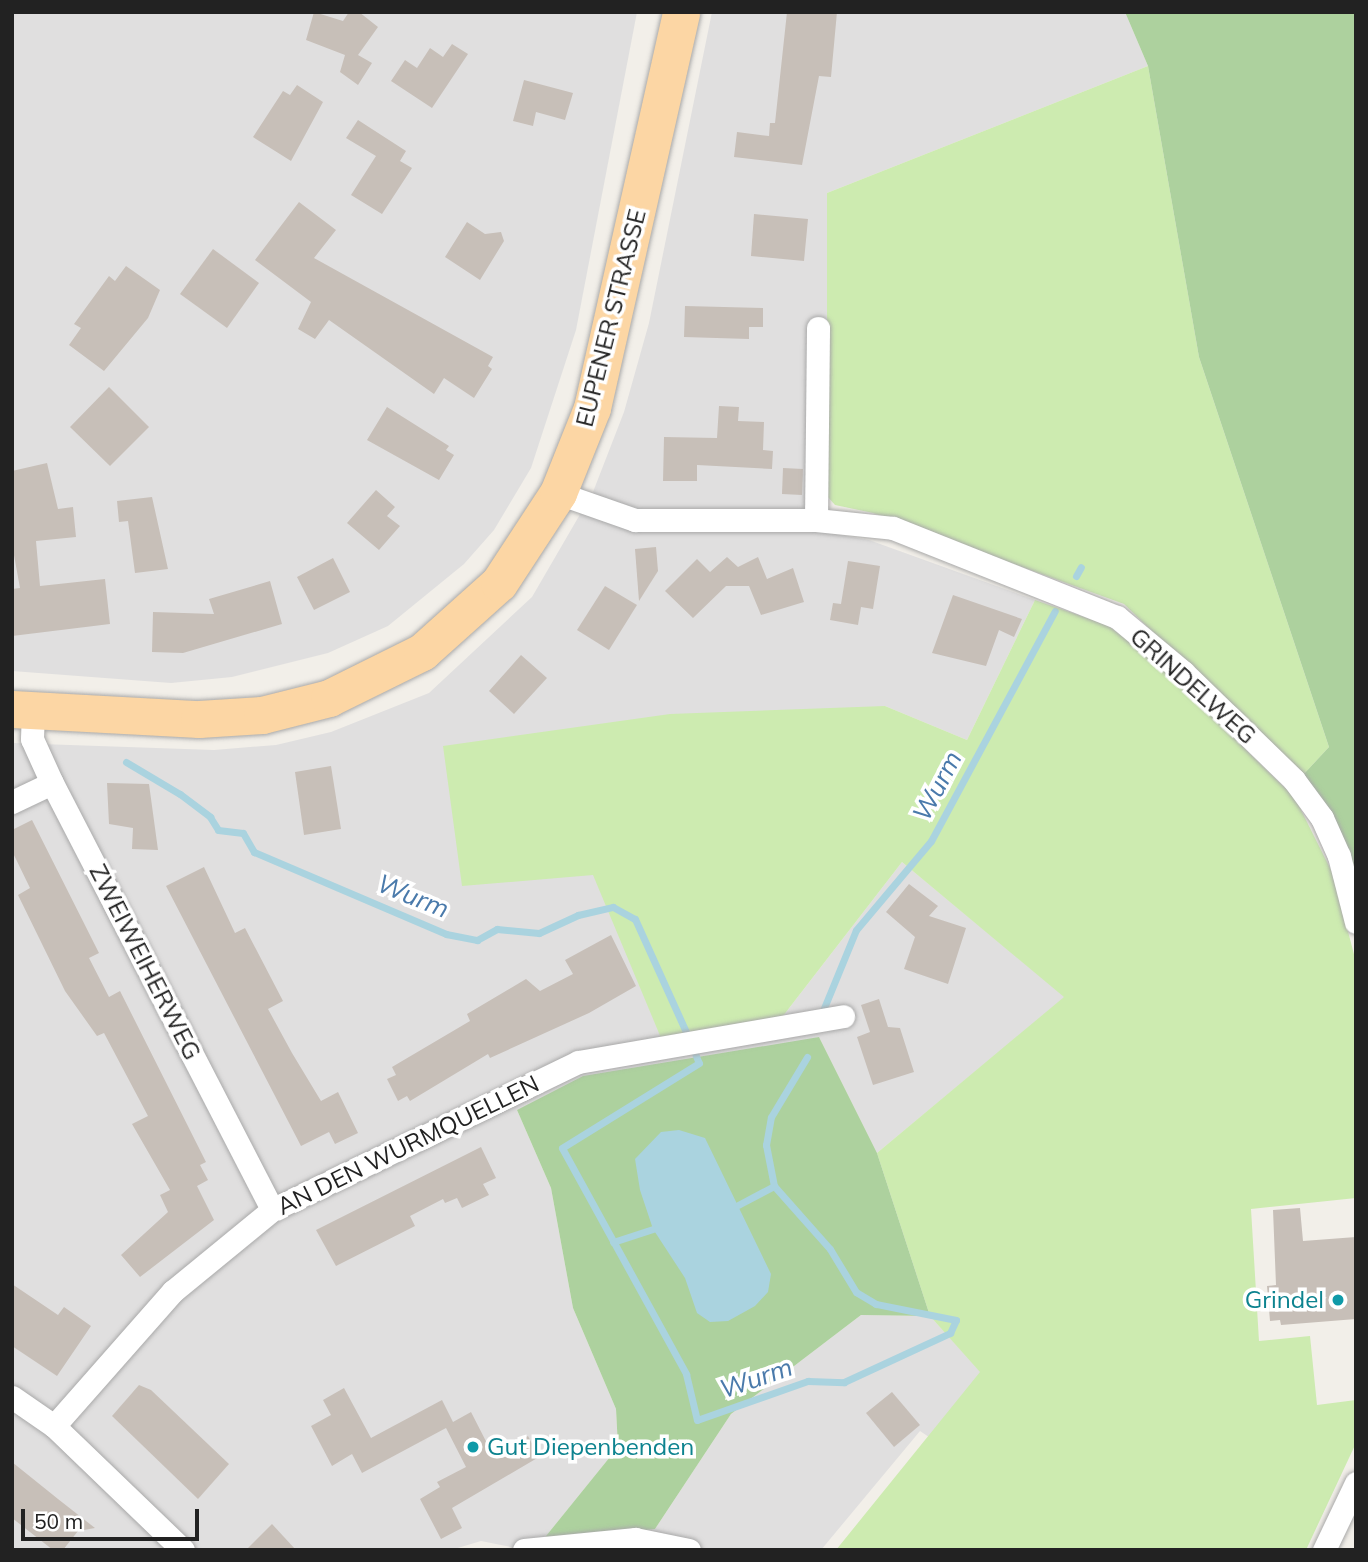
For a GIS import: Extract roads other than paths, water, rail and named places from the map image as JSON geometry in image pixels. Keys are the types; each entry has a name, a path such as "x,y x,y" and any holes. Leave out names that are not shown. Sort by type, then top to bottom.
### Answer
{"main road":[{"name":"EUPENER STRASSE","path":"23,710 199,719 262,715 373,680 422,652 499,583 558,493 592,408 612,334 681,12"}],"street":[{"path":"816,520 818,328"},
{"name":"GRINDELWEG","path":"558,493 635,520 816,520 893,528 1117,617 1183,671 1294,780 1322,818 1339,856 1356,922"},
{"name":"ZWEIWEIHERWEG","path":"23,710 32,739 52,783 272,1210"},
{"path":"12,802 52,783"},
{"name":"AN DEN WURMQUELLEN","path":"54,1426 173,1291 272,1210 578,1062 843,1016"},
{"path":"12,1397 54,1426 183,1550"},
{"path":"1324,1550 1356,1483"},
{"path":"524,1550 635,1539 689,1550"}],"water":[{"path":"679,1130 705,1138 771,1274 768,1292 755,1306 728,1321 710,1322 697,1313 685,1278 653,1229 640,1190 635,1159 661,1132"}],"waterway":[{"name":"Wurm","path":"1076,576 1081,567"},
{"name":"Wurm","path":"824,1008 856,930 931,841 1055,611"},
{"name":"Wurm","path":"126,762 180,794 210,817 218,830 243,833 254,852 446,934 477,940 497,929 539,933 578,915 613,907 635,919 686,1032"},
{"name":"Wurm","path":"692,1046 699,1063 562,1148 686,1374 697,1420 808,1381 844,1382 950,1333 956,1320 876,1304 856,1292 830,1249 774,1186 766,1145 771,1117 807,1057"},
{"path":"738,1205 774,1186"},
{"path":"613,1242 653,1229"}],"place":[{"name":"Grindel","path":"1338,1300"},
{"name":"Gut Diepenbenden","path":"473,1447"}]}
